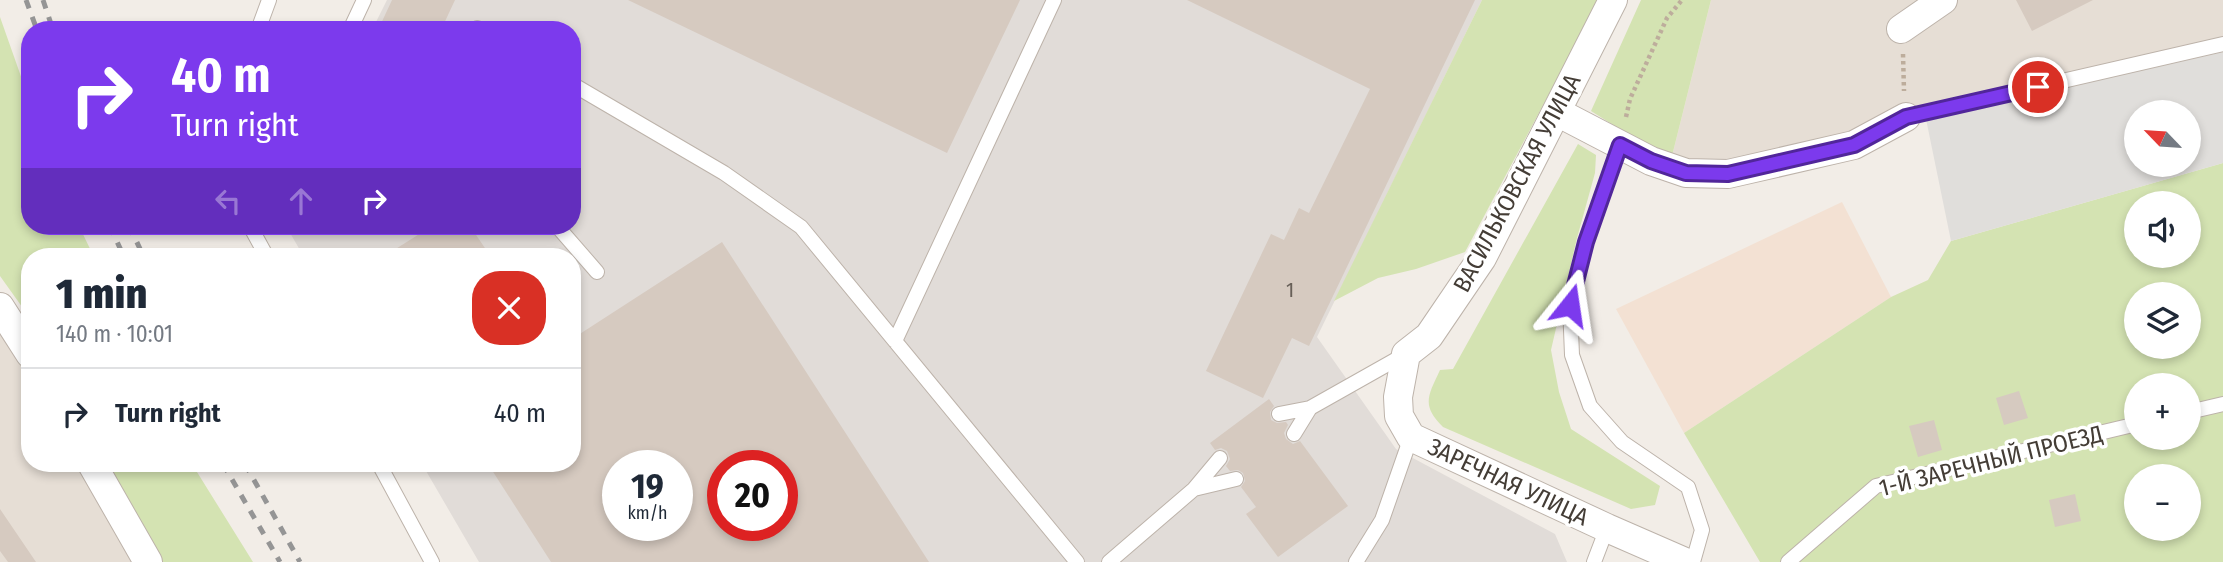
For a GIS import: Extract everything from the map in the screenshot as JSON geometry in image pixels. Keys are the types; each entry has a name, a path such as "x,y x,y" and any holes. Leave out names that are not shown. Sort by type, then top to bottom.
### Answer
{"street":[{"name":"ВАСИЛЬКОВСКАЯ УЛИЦА","path":"1406,354 1429,336 1482,258 1613,0"},
{"path":"1901,29 1943,0"},
{"path":"1557,113 1651,161 1686,173 1728,174 1854,145 1906,117"},
{"path":"0,307 21,340"},
{"name":"ЗАРЕЧНАЯ УЛИЦА","path":"1406,354 1398,397 1399,416 1411,437 1685,562"},
{"path":"97,472 148,562"}],"lane":[{"path":"261,21 269,0"},
{"path":"354,21 364,0"},
{"path":"895,341 1054,0"},
{"path":"1906,117 2223,44"},
{"path":"581,89 724,173 801,227 1077,562"},
{"path":"1620,145 1586,242 1570,305 1572,355 1590,406 1622,442 1688,487 1702,530 1693,562"},
{"path":"581,254 597,272"},
{"path":"1279,414 1310,408 1406,354"},
{"path":"2201,409 2223,404"},
{"path":"1294,434 1310,408"},
{"name":"1-Й ЗАРЕЧНЫЙ ПРОЕЗД","path":"1788,562 1876,486 2124,427"},
{"path":"1356,562 1382,520 1411,437"},
{"path":"1109,562 1194,489 1220,458"},
{"path":"383,472 432,562"},
{"path":"1194,489 1236,479"},
{"path":"1594,562 1607,528"}],"path":[{"path":"1620,145 1630,99 1667,18 1682,0"},
{"path":"1901,29 1906,117"}],"shaded area":[{"path":"387,0 1482,0 1317,337 1396,449 1555,534 1567,562 479,562 427,472 581,472 581,248 299,248 291,235 581,235 581,21 376,21"},
{"path":"1711,0 2223,0 2223,52 1702,166 1672,156"},
{"path":"2223,52 2223,163 2202,169 2202,100 2124,100 2124,177 2174,177 1951,241 1926,119"},
{"path":"1842,202 1891,297 1684,433 1616,309"},
{"path":"0,328 21,359 21,472 87,472 139,562 0,562"}],"green space":[{"path":"1482,0 1599,0 1465,252 1416,269 1378,278 1334,301"},
{"path":"1641,0 1711,0 1672,156 1629,135 1591,111"},
{"path":"0,17 21,76 21,235 83,235 90,248 21,248 21,305 0,276"},
{"path":"1578,144 1596,155 1595,173 1551,350 1559,392 1571,429 1660,486 1655,505 1631,509 1443,427 1429,406 1430,394 1440,370 1453,369"},
{"path":"2223,163 2223,562 1760,562 1684,433 1891,297 1928,280 1951,241 2124,191 2124,268 2201,268 2201,191 2125,191 2174,177 2202,177 2202,169"},
{"path":"111,472 197,472 253,562 158,562"}],"building":[{"path":"392,0 455,0 445,21 382,21"},
{"path":"628,0 1020,0 947,153"},
{"path":"1187,0 1475,0 1309,346 1292,338 1263,398 1206,371 1271,234 1284,240 1299,208 1309,213 1370,89"},
{"path":"2016,0 2093,0 2032,31"},
{"path":"418,235 476,235 485,248 397,248"},
{"path":"722,242 929,562 551,562 493,472 581,472 581,333"},
{"path":"2019,391 2028,418 2004,425 1996,398"},
{"path":"1269,399 1274,406 1270,412 1271,420 1277,423 1286,422 1286,439 1293,444 1300,441 1348,506 1278,557 1246,514 1256,507 1241,487 1245,481 1243,473 1238,470 1230,471 1226,466 1230,459 1227,451 1221,448 1215,450 1210,443"},
{"path":"1934,420 1942,450 1918,457 1909,426"},
{"path":"2075,494 2081,521 2055,527 2049,500"},
{"path":"0,509 36,562 8,562 0,551"}],"railway":[{"path":"26,0 34,21"},
{"path":"43,0 50,21"},
{"path":"114,235 120,248"},
{"path":"133,235 140,248"},
{"path":"228,472 280,562"},
{"path":"249,472 300,562"}],"route":[{"path":"1570,305 1586,242 1620,145 1651,161 1686,173 1728,174 1854,145 1906,117 2038,87"}]}
